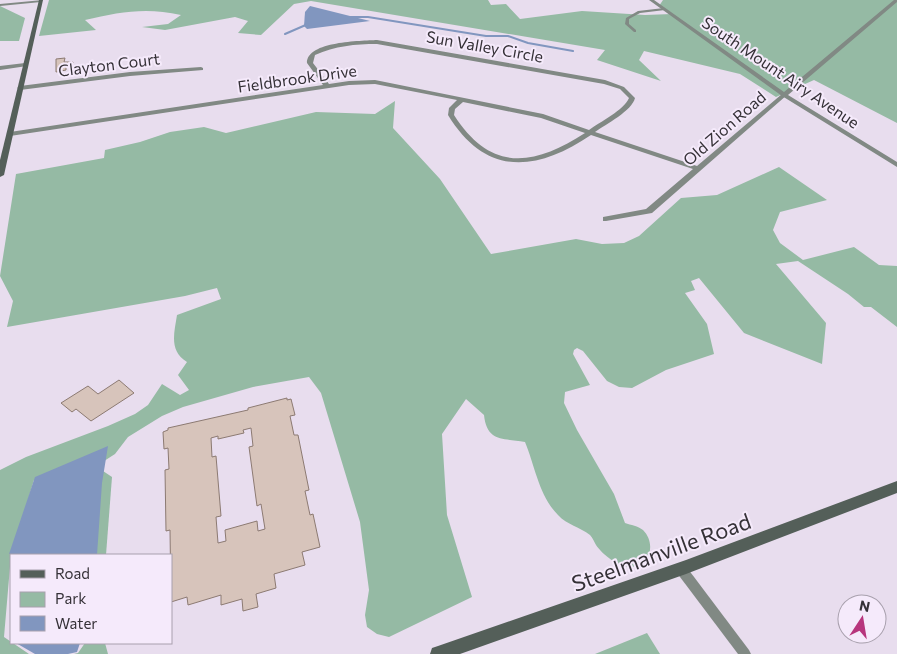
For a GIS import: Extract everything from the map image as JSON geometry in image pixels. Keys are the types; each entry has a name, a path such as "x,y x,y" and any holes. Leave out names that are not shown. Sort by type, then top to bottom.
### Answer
{"main road":[{"path":"0,175 2,154 10,134 41,0"},
{"name":"Steelmanville Road","path":"438,654 681,569 897,487"}],"street":[{"path":"0,3 22,0"},
{"path":"0,3 41,0"},
{"name":"South Mount Airy Avenue","path":"651,0 784,95 897,165"},
{"name":"Old Zion Road","path":"606,219 649,211 897,0"},
{"name":"Sun Valley Circle","path":"327,86 310,63 313,54 336,46 377,42 605,82 615,84 627,91 632,98 628,105 590,131"},
{"path":"0,68 25,65"},
{"name":"Clayton Court","path":"20,88 130,74 201,68"},
{"name":"Fieldbrook Drive","path":"10,134 359,82 379,83 543,116 698,168"},
{"path":"462,99 450,111 454,119 475,146 498,156 531,160 542,158 560,150 590,131"}],"lane":[{"path":"635,32 627,24 627,19 639,12 664,9"},
{"path":"681,569 745,654"}],"green space":[{"path":"49,0 488,0 491,5 506,4 520,19 582,11 645,15 672,14 659,6 663,0 897,0 897,123 814,80 776,97 740,74 644,51 639,60 661,81 597,60 605,50 311,1 294,4 261,35 238,33 248,21 235,17 165,30 142,27 168,24 181,15 144,11 85,20 96,30 39,36"},
{"path":"0,6 25,18 19,41 0,41"},
{"path":"395,101 393,128 440,179 491,254 576,239 602,244 624,243 639,236 681,198 717,195 779,167 827,200 780,212 773,230 780,243 803,260 854,247 879,265 897,266 897,327 871,307 864,307 848,294 798,261 776,264 826,323 822,364 744,333 699,278 691,281 695,290 685,293 707,324 714,354 666,370 632,388 619,387 607,381 583,351 577,348 574,350 573,354 590,385 565,392 564,403 577,430 614,494 625,523 643,530 647,535 650,547 649,553 643,563 638,566 621,565 611,560 599,549 590,535 558,515 546,499 525,442 503,439 492,434 488,430 484,415 466,399 442,434 447,515 472,597 389,637 377,634 367,627 365,615 369,590 360,522 321,393 309,377 253,387 183,407 162,416 128,437 115,454 101,463 34,480 10,554 4,637 10,641 10,644 14,644 29,654 0,654 0,470 26,457 135,414 148,405 162,384 180,395 189,390 178,375 187,362 177,353 175,347 174,335 177,315 221,299 217,288 185,296 7,327 13,301 0,276 16,174 104,158 105,150 140,142 170,132 204,127 226,133 316,112 375,114"},
{"path":"97,467 112,477 106,554 97,554"},
{"path":"647,633 660,654 595,654"},
{"path":"84,644 105,644 108,654 74,654 78,653"}],"water":[{"path":"310,6 370,21 307,29 304,26 305,12"},
{"path":"108,446 102,483 97,554 9,554 35,477"},
{"path":"18,644 80,644 77,652 68,654 35,654"}],"building":[{"path":"65,58 64,62 73,62 72,65 66,67 66,70 56,72 56,59"},
{"path":"119,380 134,393 91,421 76,409 72,412 61,403 88,386 98,394"},
{"path":"287,398 287,400 291,399 295,415 290,416 294,435 298,435 309,490 305,491 310,515 313,514 320,547 302,552 305,565 274,574 276,588 256,594 258,607 243,611 242,599 221,605 221,595 188,605 187,597 172,602 170,530 166,531 165,470 169,469 168,448 164,449 163,432 168,430 168,428 248,410 248,408","holes":["251,428 253,446 249,447 257,506 261,504 265,529 258,531 257,521 225,530 226,541 218,543 216,517 221,516 216,456 212,457 211,438 218,436 218,439 244,433 243,430"]}],"waterway":[{"path":"348,17 368,17 486,36 508,36 528,43 573,51"},
{"path":"285,34 308,24"}]}
